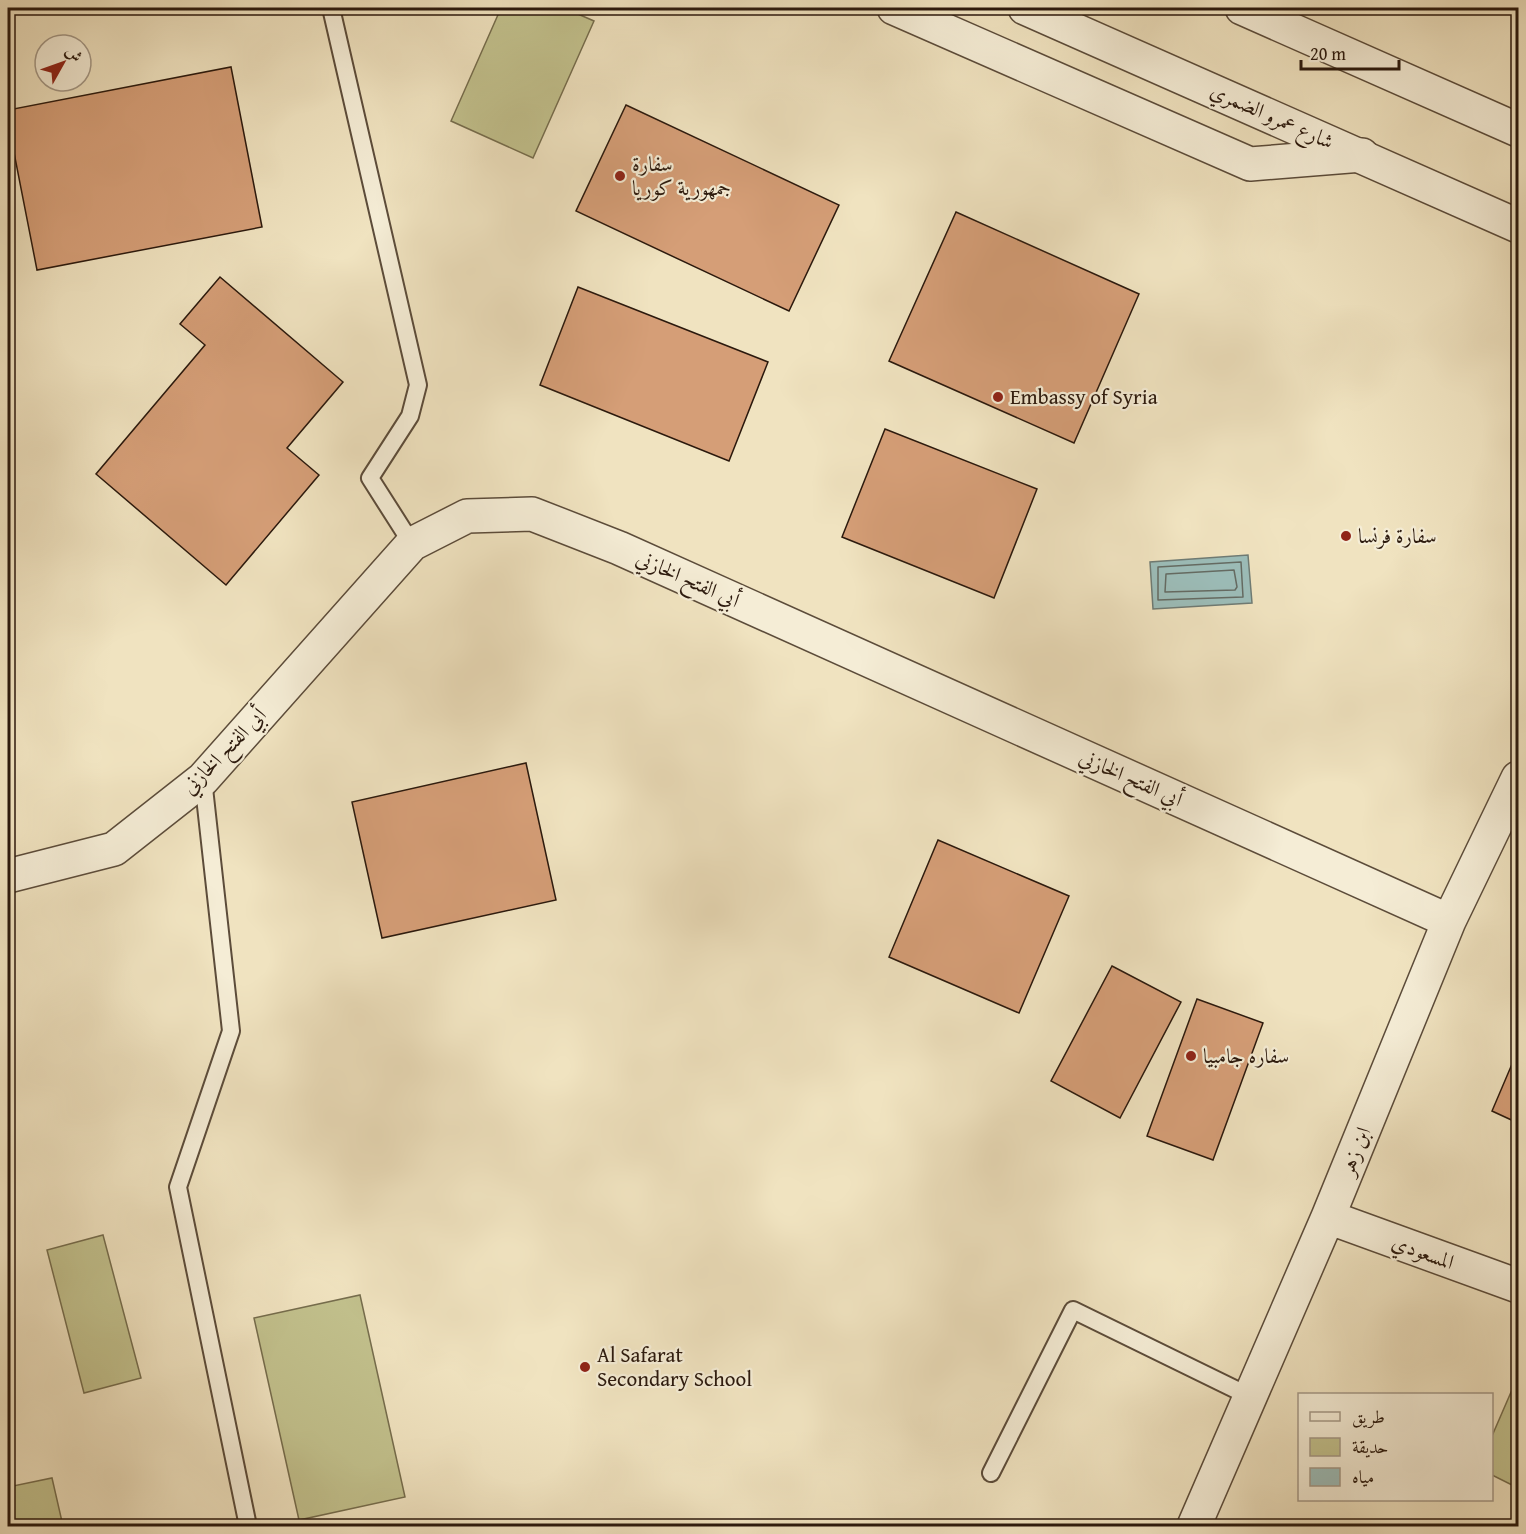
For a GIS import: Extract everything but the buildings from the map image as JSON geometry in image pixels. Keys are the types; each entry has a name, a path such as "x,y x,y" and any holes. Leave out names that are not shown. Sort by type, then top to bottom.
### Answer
{"street":[{"path":"894,8 1250,164 1362,155"},
{"name":"شارع عمرو الضمري","path":"1025,8 1362,155 1518,226"},
{"path":"1242,8 1518,130"},
{"name":"أبي الفتح الخازني","path":"8,876 114,849 203,779 412,543 467,516 531,514 619,548 1449,921"},
{"name":"ابن زهر","path":"1194,1527 1248,1396 1328,1217 1449,921 1518,778"},
{"name":"المسعودي","path":"1328,1217 1518,1286"}],"lane":[{"path":"331,8 418,385 410,416 370,478 412,543"},
{"path":"203,779 231,1031 178,1188 248,1527"},
{"path":"991,1473 1073,1310 1248,1396"}],"green space":[{"path":"501,8 564,8 594,21 533,158 451,121"},
{"path":"103,1235 141,1378 84,1393 47,1250"},
{"path":"360,1295 405,1497 299,1520 254,1318"},
{"path":"1518,1376 1518,1488 1493,1476 1493,1434"},
{"path":"52,1478 63,1526 8,1526 8,1487"}],"water":[{"path":"1248,555 1252,603 1153,609 1150,562"}],"place":[{"name":"سفارة جمهورية كوريا","path":"620,176"},
{"name":"Embassy of Syria","path":"998,397"},
{"name":"سفارة فرنسا","path":"1346,536"},
{"name":"سفاره جامبيا","path":"1191,1056"},
{"name":"Al Safarat Secondary School","path":"585,1367"}]}
